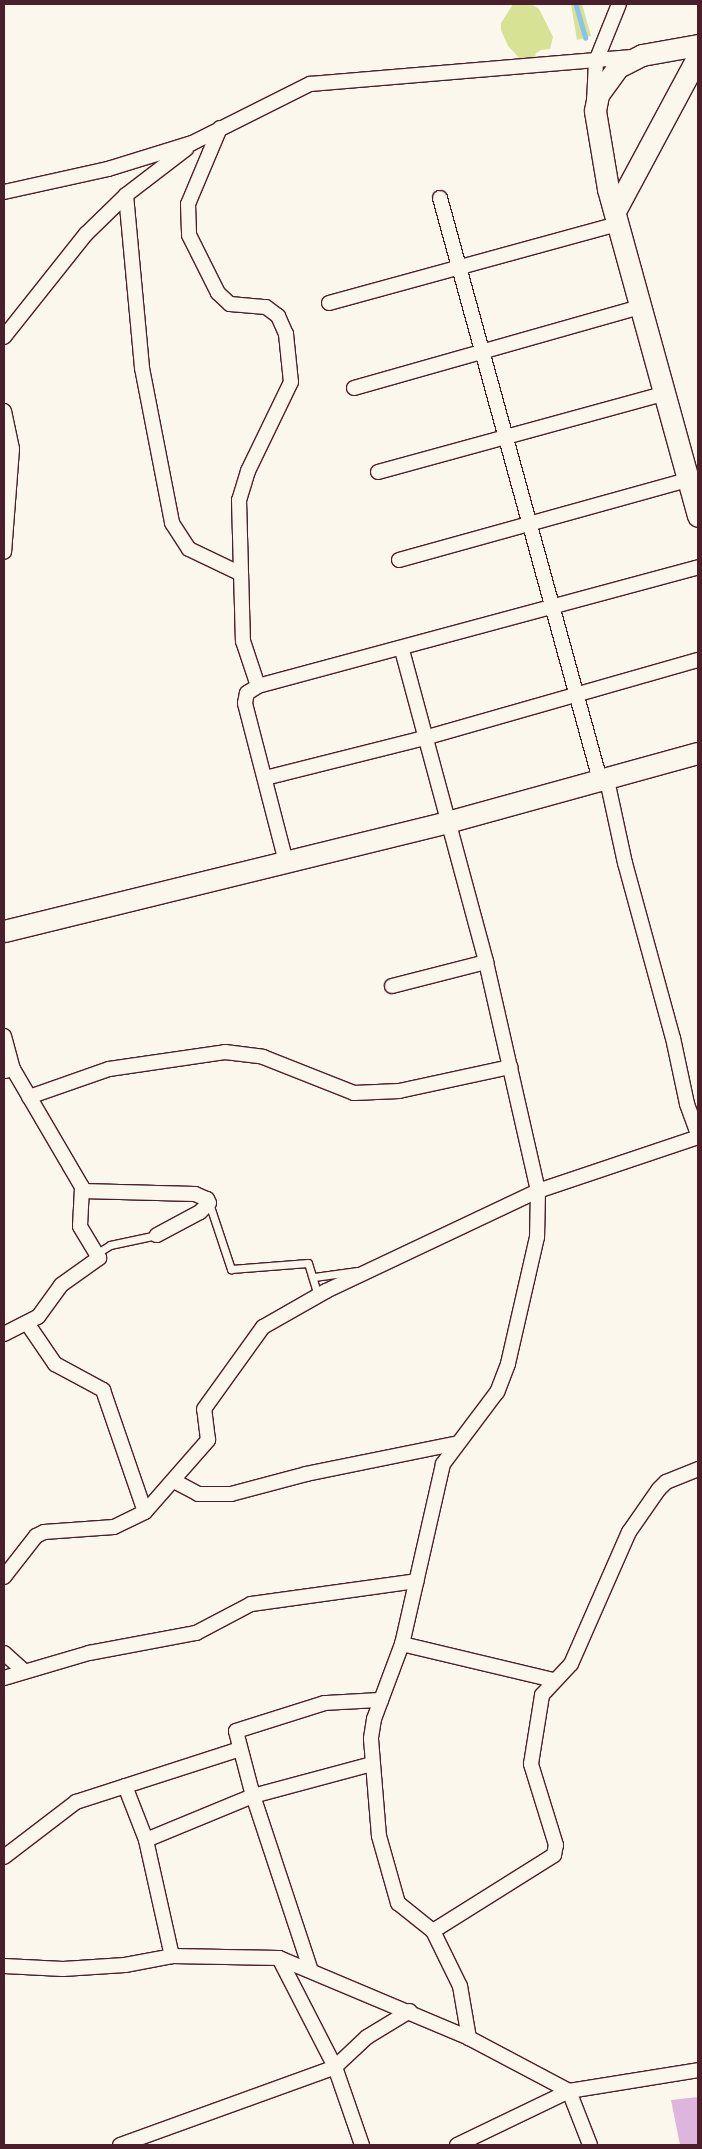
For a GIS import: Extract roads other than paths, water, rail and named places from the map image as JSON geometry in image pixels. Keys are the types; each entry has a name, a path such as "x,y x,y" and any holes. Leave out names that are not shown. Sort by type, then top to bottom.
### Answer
{"main road":[{"path":"698,45 642,55 618,67 607,79 594,112 616,217 666,393 698,516"},
{"path":"616,217 698,56"},
{"path":"4,931 447,822 698,753"}],"street":[{"path":"594,112 596,61 619,4"},
{"path":"4,337 86,234 126,195 192,143 310,84 596,61 642,55"},
{"path":"220,128 188,204 189,235 218,293 230,304 266,307 278,316 286,334 291,382 248,471 239,500 239,573 244,641 258,686"},
{"path":"4,192 108,169 192,143"},
{"path":"126,195 142,368 150,428 172,523 189,549 239,573"},
{"path":"4,1577 36,1536 44,1532 114,1527 145,1512 208,1440 204,1409 263,1326 318,1295 538,1191 698,1135 687,1104 673,1038 603,780 576,694 508,435 440,198"},
{"path":"329,303 460,267 616,217"},
{"path":"354,388 641,307"},
{"path":"378,472 666,393"},
{"path":"4,411 12,449 4,552"},
{"path":"399,560 688,480"},
{"path":"286,862 266,778 245,704 247,693 258,686 402,650 698,567"},
{"path":"402,650 424,738 486,962 538,1191 537,1236 504,1375 497,1392 454,1444 443,1464 402,1644 381,1700 371,1739 379,1836 398,1903 433,1931 460,1986 470,2038"},
{"path":"266,778 424,738 698,660"},
{"path":"392,986 486,962"},
{"path":"4,1036 8,1070 29,1097 82,1191 80,1226 99,1252 96,1263 61,1285 44,1311 27,1323 4,1334"},
{"path":"29,1097 110,1069 226,1052 263,1056 354,1093 399,1091 510,1067"},
{"path":"82,1191 195,1194 209,1203 158,1235"},
{"path":"27,1323 54,1364 104,1390 145,1512"},
{"path":"174,1481 198,1494 231,1494 324,1470 454,1444"},
{"path":"433,1931 554,1855 556,1845 531,1764 537,1712 542,1695 553,1680 571,1664 629,1532 666,1482 698,1469"},
{"path":"4,1678 22,1670 196,1633 251,1604 416,1581"},
{"path":"402,1644 553,1680"},
{"path":"4,1653 22,1670"},
{"path":"310,1968 253,1796 240,1748 238,1729 325,1703 381,1700"},
{"path":"4,1857 76,1802 240,1748"},
{"path":"146,1840 253,1796 372,1764"},
{"path":"125,1786 146,1840 172,1956"},
{"path":"4,1966 72,1968 125,1965 172,1956 279,1958 310,1968 470,2038 569,2091 590,2145"},
{"path":"279,1958 335,2067 362,2145"},
{"path":"120,2145 335,2067 367,2037 410,2011"},
{"path":"457,2145 569,2091 698,2070"}],"lane":[{"path":"209,1203 231,1269 308,1263 314,1277 318,1295"},
{"path":"99,1252 110,1245 158,1235"},
{"path":"314,1277 369,1270"}],"waterway":[{"path":"576,4 586,38"}]}
